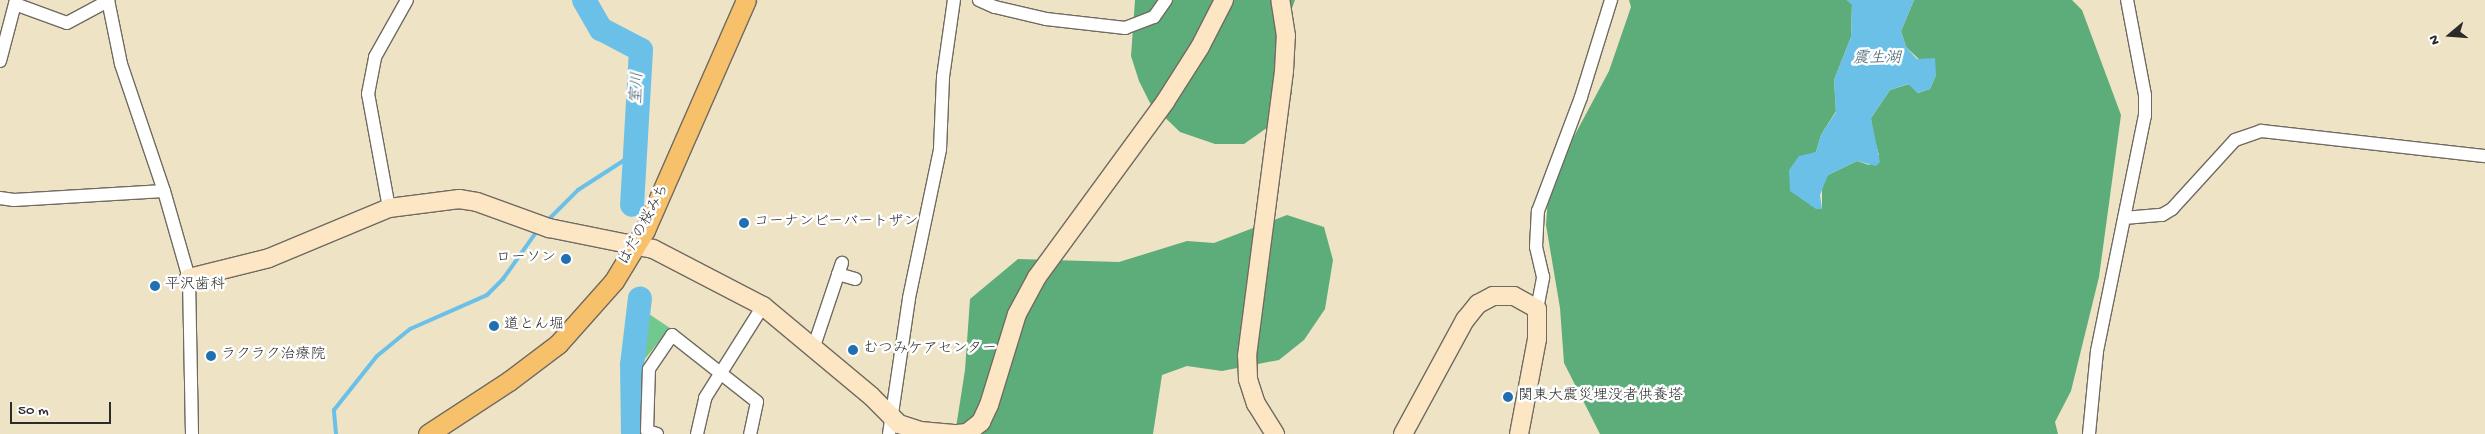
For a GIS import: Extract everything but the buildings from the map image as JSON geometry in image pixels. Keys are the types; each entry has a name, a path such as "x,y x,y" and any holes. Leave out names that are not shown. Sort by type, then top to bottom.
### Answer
{"main road":[{"name":"はだの桜みち","path":"428,434 509,381 558,344 614,281 638,244 746,0"}],"street":[{"path":"0,61 15,2 67,23 108,0 121,64 164,191 189,278 192,434"},
{"path":"389,208 368,94 375,57 407,0"},
{"path":"889,434 908,298 940,149 943,77 954,0"},
{"path":"979,0 995,7 1046,19 1125,28 1154,18 1166,0"},
{"path":"189,278 269,258 389,208 459,199 491,205 549,228 638,244 706,275 763,306 891,413 899,424 920,431 961,434 980,422 989,405 1017,314 1036,277 1165,102 1200,47 1224,0"},
{"path":"1275,434 1256,404 1248,379 1246,356 1284,71 1286,36 1280,0"},
{"path":"1519,434 1537,339 1537,309 1543,277 1536,248 1538,211 1580,97 1611,0"},
{"path":"2089,434 2098,351 2124,218 2142,139 2145,95 2127,0"},
{"path":"2124,218 2162,215 2172,210 2235,140 2261,131 2485,156"},
{"path":"0,198 14,200 164,191"},
{"path":"813,349 840,269 855,279"},
{"path":"1403,434 1465,320 1478,304 1493,296 1514,296 1537,309"},
{"path":"697,434 705,398 763,306"},
{"path":"657,434 647,430 649,369 672,335 721,371 757,402 750,434"}],"green space":[{"path":"1135,0 1295,0 1287,22 1292,94 1278,120 1244,144 1215,144 1180,132 1150,103 1139,81 1131,56"},
{"path":"1629,0 1847,0 1852,4 1851,37 1834,80 1836,111 1821,135 1816,152 1808,156 1810,205 1822,209 1822,185 1828,175 1857,161 1869,165 1879,155 1872,131 1871,118 1890,90 1909,84 1918,93 1930,89 1936,75 1906,47 1901,31 1914,0 2072,0 2082,10 2121,115 2099,277 2071,391 2055,422 2058,434 1600,434 1564,363 1560,308 1546,225 1549,183 1609,71 1631,7"},
{"path":"1287,215 1324,227 1333,260 1325,309 1304,340 1279,360 1222,371 1187,366 1162,375 1153,434 955,434 965,370 970,299 1018,259 1119,262 1187,241 1214,243"},
{"path":"646,312 670,328 644,360"}],"water":[{"name":"震生湖","path":"1847,0 1914,0 1901,31 1906,47 1917,59 1935,58 1936,75 1930,89 1918,93 1908,84 1890,90 1871,118 1880,162 1876,166 1857,161 1828,175 1820,195 1822,209 1816,209 1790,191 1789,170 1799,156 1816,152 1821,135 1836,112 1834,80 1851,37 1852,5"}],"waterway":[{"name":"室川","path":"584,0 601,29 641,50 632,205"},
{"path":"547,221 578,190 623,161 635,158"},
{"path":"336,434 334,410 377,356 410,329 487,295 503,279 537,231"},
{"name":"室川","path":"633,434 632,365 640,298"}],"place":[{"name":"コーナンビーバートザン","path":"744,223"},
{"name":"ローソン","path":"566,259"},
{"name":"平沢歯科","path":"155,286"},
{"name":"道とん堀","path":"494,326"},
{"name":"むつみケアセンター","path":"853,350"},
{"name":"ラクラク治療院","path":"211,356"},
{"name":"関東大震災埋没者供養塔","path":"1508,397"}]}
